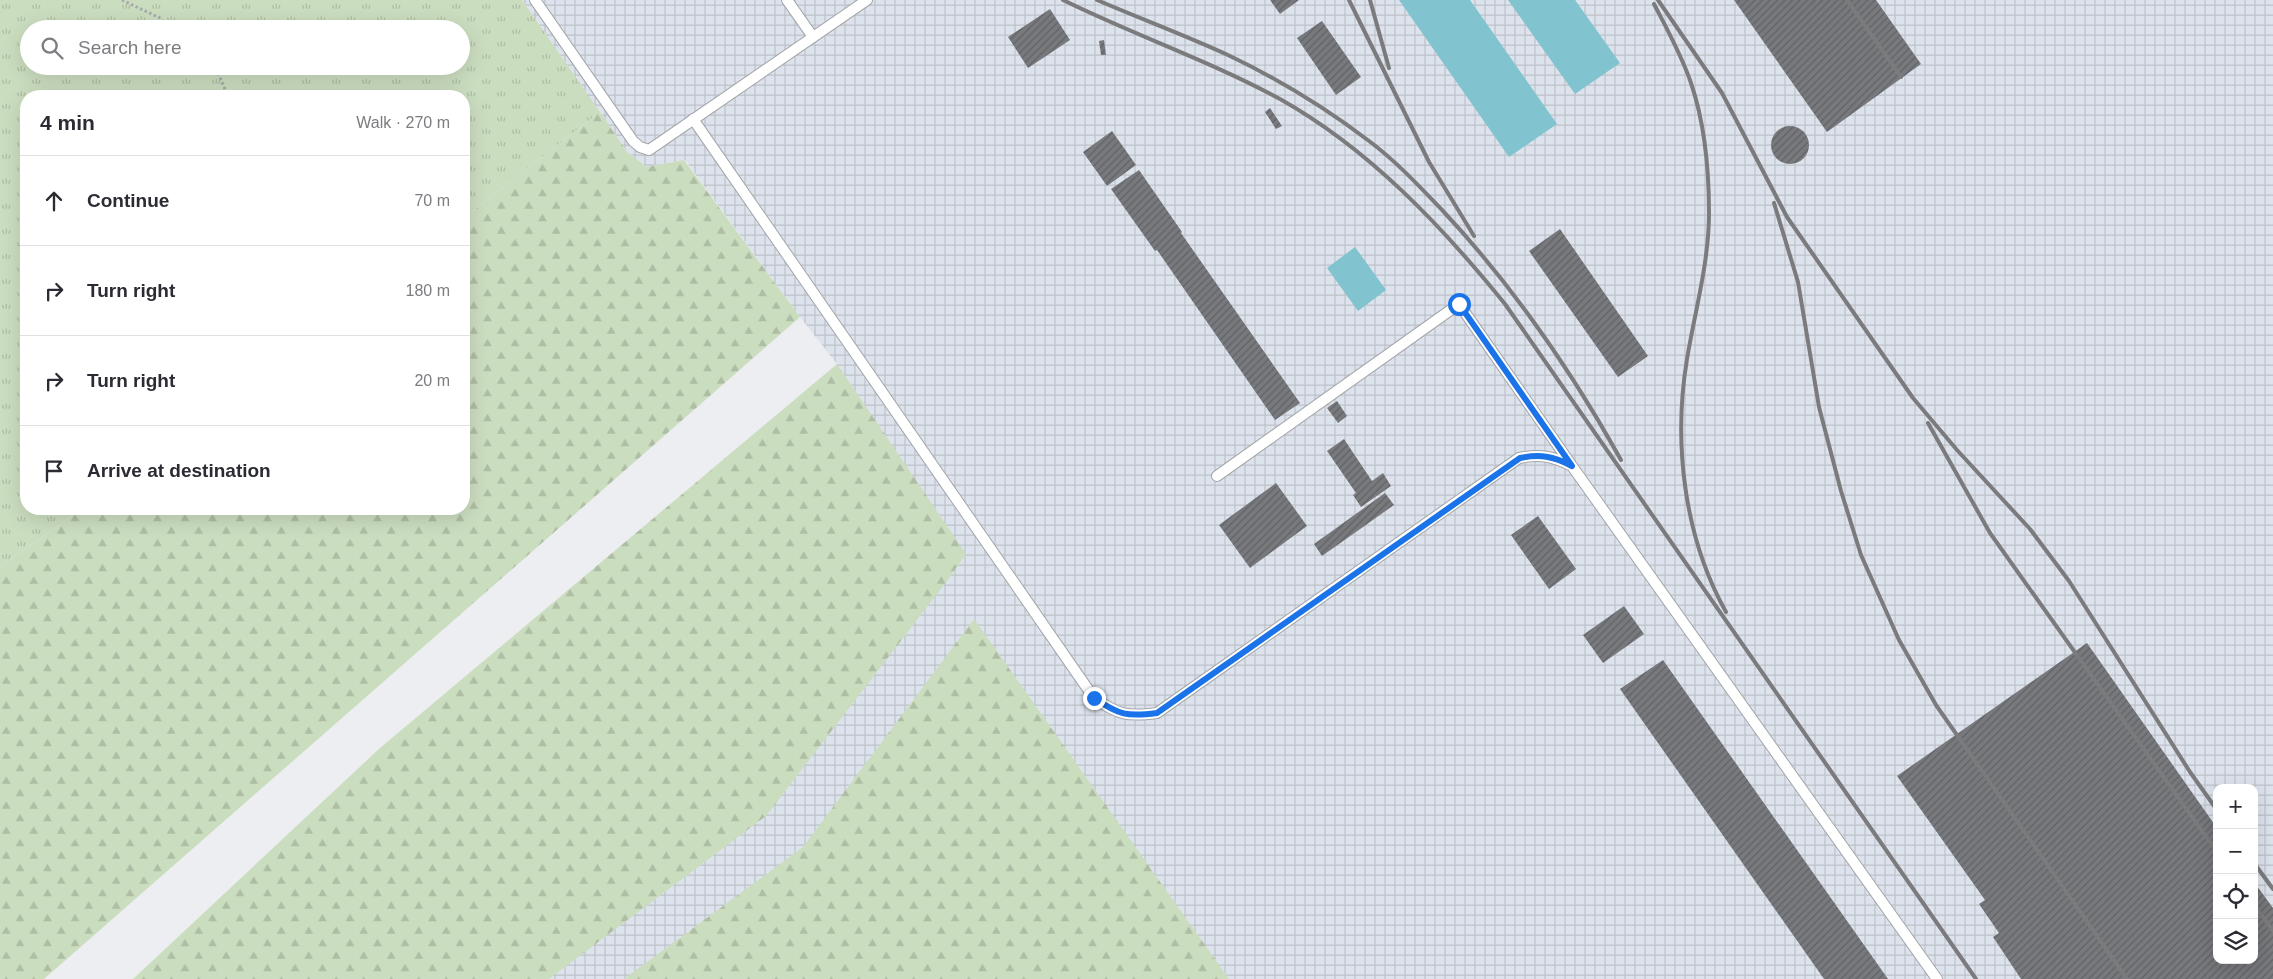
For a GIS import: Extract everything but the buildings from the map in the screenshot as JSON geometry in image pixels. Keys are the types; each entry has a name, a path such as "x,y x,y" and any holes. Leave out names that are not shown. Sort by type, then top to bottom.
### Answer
{"lane":[{"path":"535,0 633,141 640,147 649,150 866,0"},
{"path":"787,0 813,37"},
{"path":"693,119 1094,698 1114,712 1136,716 1157,713 1520,458 1537,455 1555,457 1572,466"},
{"path":"1217,476 1459,304 1937,979"}],"path":[{"path":"122,0 162,20"},
{"path":"219,75 225,90"}],"shaded area":[{"path":"522,0 2273,0 2273,979 306,979 837,364 800,317 685,160 647,167 628,153"}],"green space":[{"path":"0,0 522,0 600,112 470,213 470,90 20,90 20,515 74,515 0,567"},
{"path":"600,112 628,153 647,167 684,160 800,317 44,979 0,979 0,567 74,515 470,515 470,213"},
{"path":"837,364 966,554 766,816 549,979 133,979 380,748"},
{"path":"974,619 1229,979 624,979 803,847"}],"water":[{"path":"1399,0 1470,0 1557,124 1509,157"},
{"path":"1508,0 1575,0 1620,63 1575,94"},
{"path":"1355,247 1386,290 1358,311 1327,268"}],"railway":[{"path":"1063,0 1227,72 1280,99 1344,141 1402,191 1429,218 1505,304 1976,979"},
{"path":"1097,0 1230,56 1266,74 1336,117 1389,157 1443,211 1517,299 1561,361 1621,460"},
{"path":"1349,0 1429,162 1474,236"},
{"path":"1370,0 1389,68"},
{"path":"1658,0 1722,93 1787,217 1913,398 1957,450 2030,529 2069,581 2190,772 2213,804"},
{"path":"1847,0 1901,77"},
{"path":"1654,4 1679,53 1691,83 1700,115 1705,147 1709,197 1707,250 1683,391 1681,423 1682,456 1686,489 1700,553 1726,612"},
{"path":"1774,203 1798,282 1819,407 1841,491 1861,555 1899,640 1936,705 2127,979"},
{"path":"1928,423 1990,533 2213,846"},
{"path":"2258,868 2273,889"},
{"path":"2258,910 2273,931"}],"route":[{"path":"1094,698 1114,712 1136,716 1157,713 1520,458 1537,455 1555,457 1572,466 1459,304"}]}
